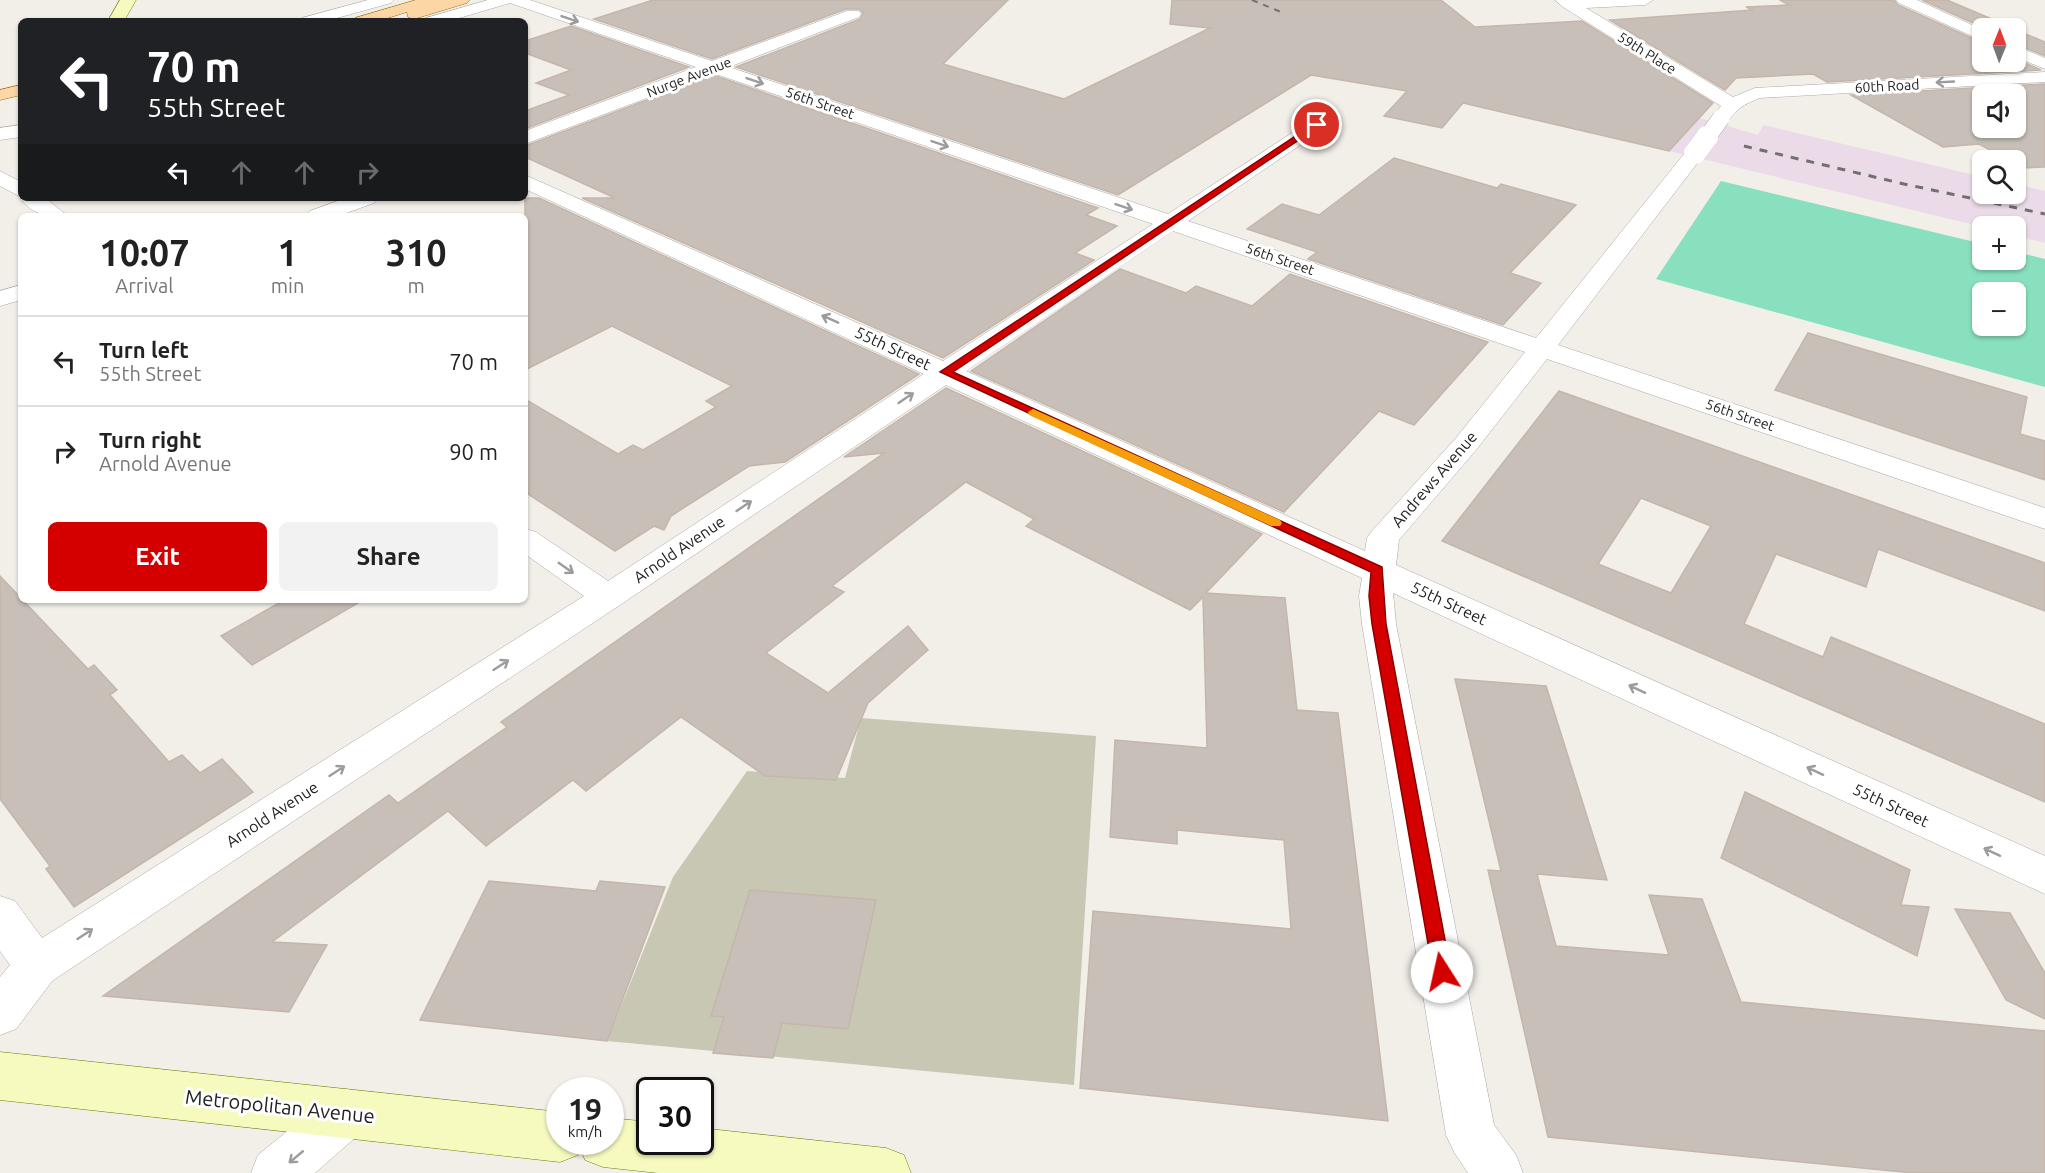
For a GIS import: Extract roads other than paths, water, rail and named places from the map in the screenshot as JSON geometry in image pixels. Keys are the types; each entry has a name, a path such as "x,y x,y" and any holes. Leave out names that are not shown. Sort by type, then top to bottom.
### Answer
{"main road":[{"path":"118,18 128,0"},
{"path":"372,18 433,0"},
{"path":"402,18 462,0"},
{"path":"0,95 18,91"},
{"path":"0,105 18,102"},
{"name":"Metropolitan Avenue","path":"0,1076 546,1135"},
{"path":"624,1145 763,1166 886,1173"}],"street":[{"path":"319,18 386,0"},
{"path":"442,18 505,0"},
{"name":"56th Street","path":"515,0 2045,519"},
{"path":"1565,2 1645,0"},
{"path":"1904,0 1972,31"},
{"name":"59th Place","path":"1565,2 1727,112"},
{"name":"Nurge Avenue","path":"528,137 853,14"},
{"path":"2026,55 2045,64"},
{"name":"60th Road","path":"1727,112 1755,93 2045,77"},
{"name":"Andrews Avenue","path":"1498,1173 1471,1135 1379,624 1376,596 1383,538 1466,444 1727,112"},
{"name":"Arnold Avenue","path":"0,1013 36,966 608,597 1317,125"},
{"path":"0,134 18,131"},
{"path":"0,177 18,189"},
{"name":"55th Street","path":"528,182 2045,876"},
{"path":"35,201 53,213"},
{"path":"326,213 358,201"},
{"path":"0,299 18,293"},
{"path":"528,541 608,597"},
{"path":"0,915 36,966"},
{"path":"276,1173 347,1113"}],"railway":[{"path":"1252,0 1281,12"},
{"path":"1744,146 1904,184 2045,214"}]}
